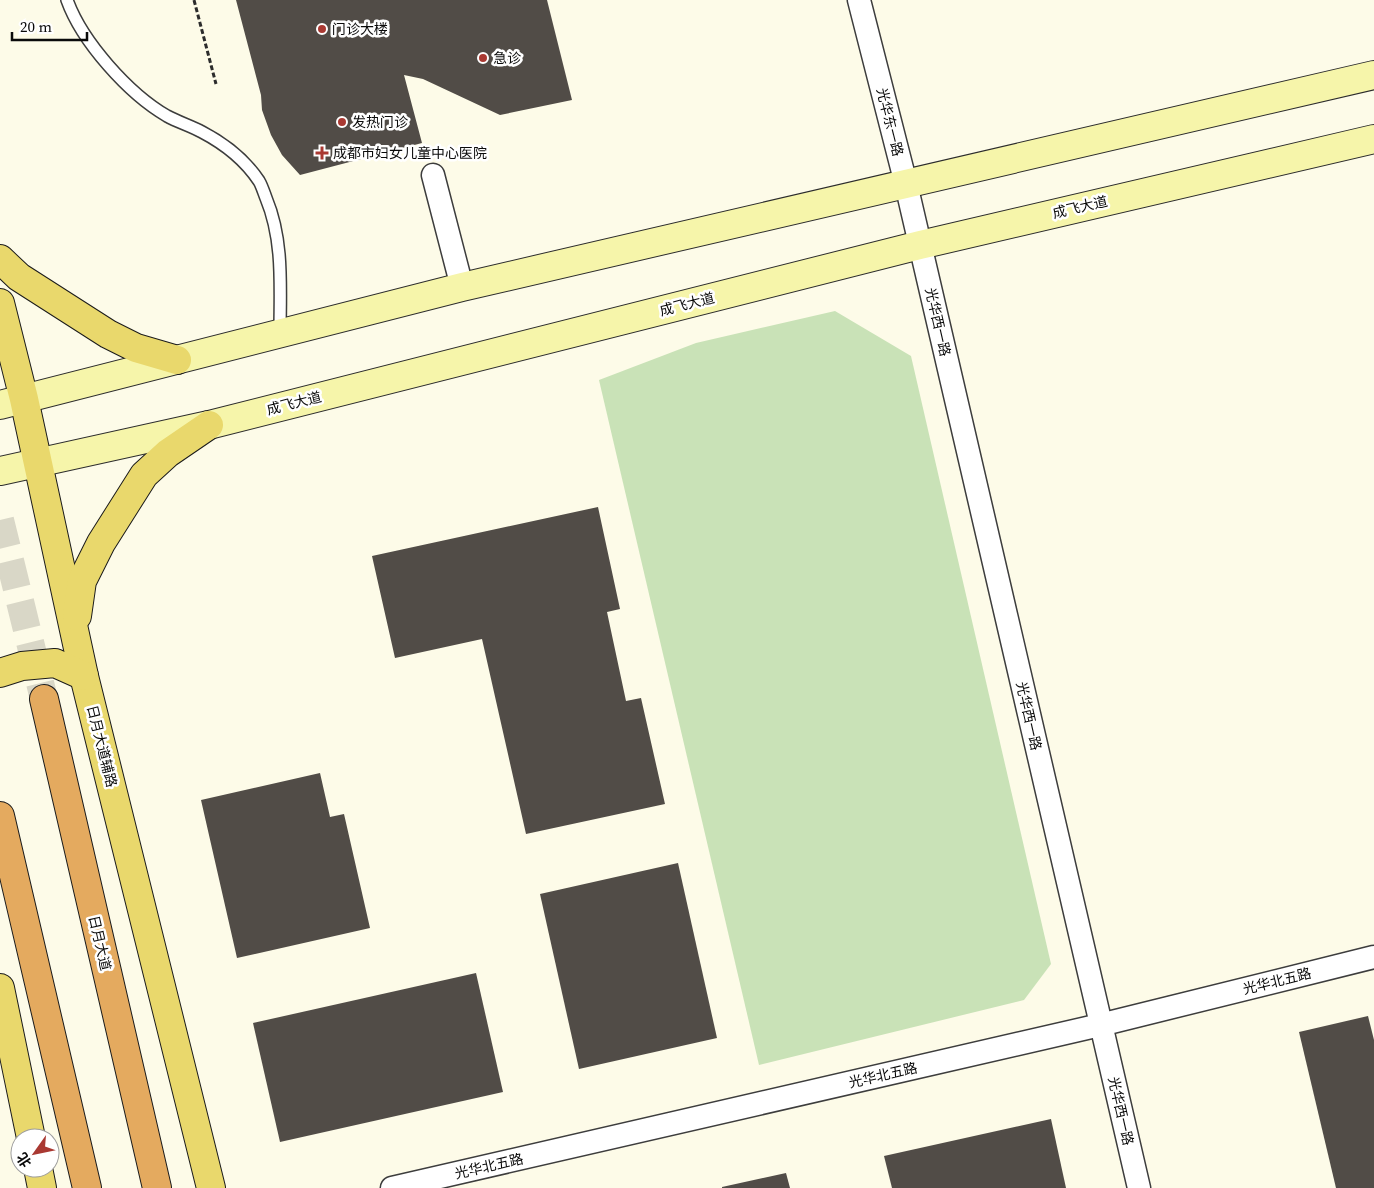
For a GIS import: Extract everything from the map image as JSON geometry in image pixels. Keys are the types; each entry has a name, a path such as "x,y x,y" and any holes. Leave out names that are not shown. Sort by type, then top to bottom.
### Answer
{"highway":[{"name":"日月大道","path":"44,699 157,1188"},
{"path":"0,816 87,1188"}],"main road":[{"path":"12,402 462,287 1374,75"},
{"name":"成飞大道","path":"0,471 209,425 920,245 1374,139"},
{"path":"0,259 19,277 108,334 136,348 177,360"},
{"name":"日月大道辅路","path":"0,303 12,402 38,462 84,676 211,1188"},
{"path":"75,632 82,581 101,543 144,475 168,453 209,425"},
{"path":"0,673 22,666 55,662 84,676"},
{"path":"0,988 29,1128"}],"street":[{"name":"光华东一路","path":"859,0 920,245"},
{"path":"433,175 462,287"},
{"name":"光华西一路","path":"920,245 1139,1188"},
{"name":"光华北五路","path":"392,1188 1100,1025 1374,957"}],"lane":[{"path":"67,0 85,36 119,77 143,101 168,116 202,132 237,155 259,182 272,211 280,250 280,333"}],"path":[{"path":"194,0 216,84"}],"green space":[{"path":"835,311 911,356 1051,964 1024,1000 759,1065 599,380 696,343"}],"building":[{"path":"236,0 547,0 572,100 500,115 423,79 404,75 422,143 300,175 282,155 271,135 262,110 261,95"},
{"path":"598,507 620,609 607,612 626,701 641,698 665,804 526,834 482,639 395,658 372,556"},
{"path":"320,773 330,817 344,814 370,928 237,958 201,800"},
{"path":"678,863 717,1038 579,1069 540,894"},
{"path":"476,973 503,1092 280,1142 253,1023"},
{"path":"1368,1016 1374,1040 1374,1188 1336,1188 1299,1032"},
{"path":"1051,1119 1066,1188 892,1188 884,1156"},
{"path":"786,1173 790,1188 722,1188 722,1187"}],"tunnel":[{"path":"0,520 44,699"}],"place":[{"name":"门诊大楼","path":"322,29"},
{"name":"急诊","path":"483,58"},
{"name":"发热门诊","path":"342,122"},
{"name":"成都市妇女儿童中心医院","path":"322,153"}]}
